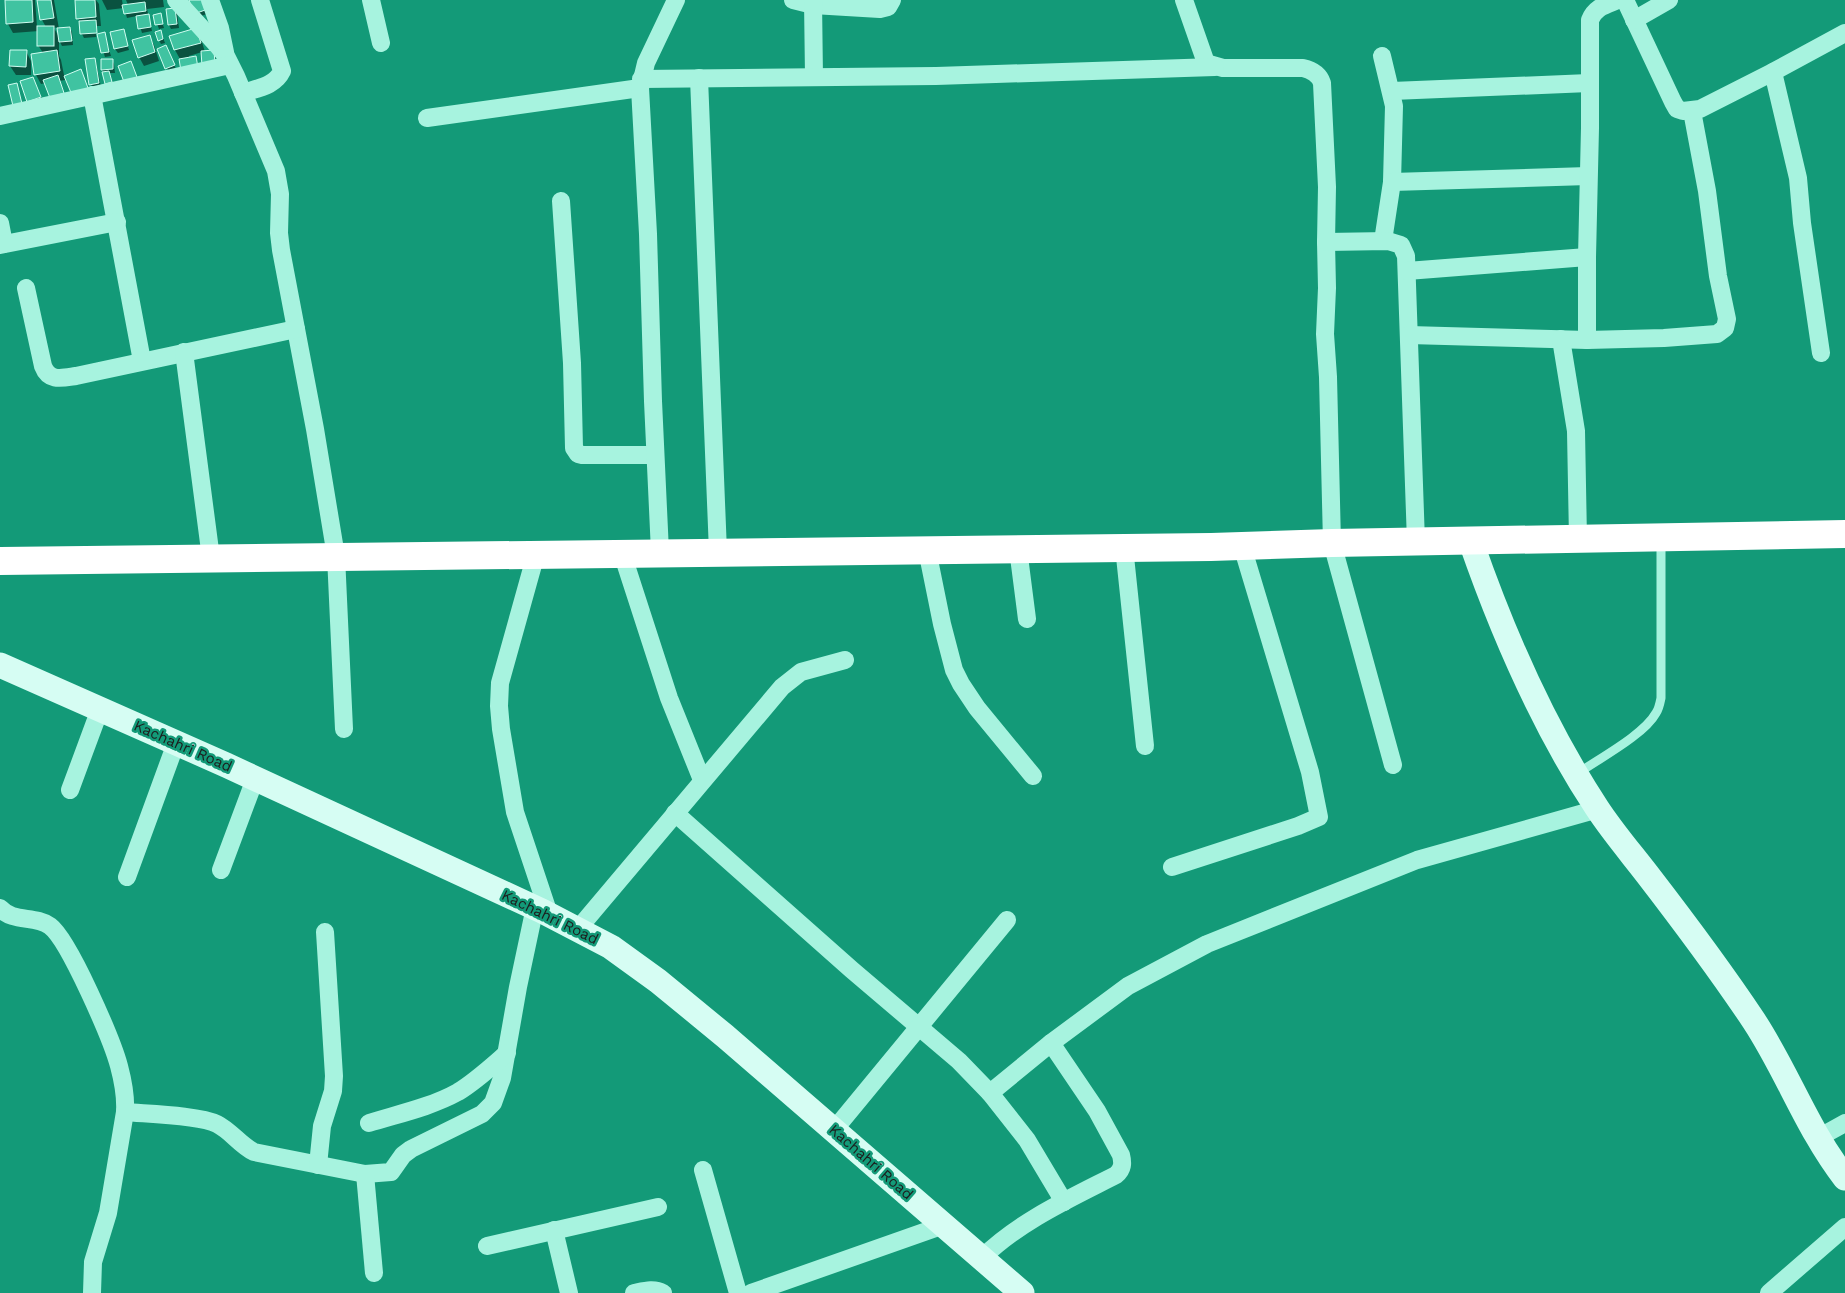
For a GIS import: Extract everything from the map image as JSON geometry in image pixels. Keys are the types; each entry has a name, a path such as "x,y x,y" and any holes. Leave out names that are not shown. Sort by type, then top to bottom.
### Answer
{"highway":[{"path":"0,561 1242,546 1845,534"}],"main road":[{"path":"1471,542 1489,594 1543,714 1576,774 1598,809 1707,953 1755,1023 1818,1138 1845,1178"},
{"name":"Kachahri Road","path":"0,666 255,778 542,911 611,947 658,981 725,1036 1022,1293"}],"street":[{"path":"176,0 209,35 228,60"},
{"path":"210,0 220,28 228,60 276,170 280,194 279,232 281,250 336,556 344,729"},
{"path":"243,93 272,84 277,80 282,71 260,0"},
{"path":"371,0 381,43"},
{"path":"660,552 648,234 640,84 646,63 676,0"},
{"path":"793,0 885,9 892,0"},
{"path":"1184,0 1205,60 1215,67"},
{"path":"1587,340 1586,257 1590,128 1590,20 1593,12 1598,8 1618,0"},
{"path":"1625,0 1673,102 1677,109 1683,111 1692,111 1773,72 1845,33"},
{"path":"1634,20 1669,0"},
{"path":"813,2 814,77"},
{"path":"1382,56 1392,90 1394,106 1392,182 1383,241"},
{"path":"0,116 92,95 228,60"},
{"path":"426,118 640,84 699,78 964,76 1215,67 1303,68 1311,70 1320,78 1325,137 1327,187 1325,334 1329,387 1332,543 1393,765"},
{"path":"1773,72 1798,178 1802,223 1821,353"},
{"path":"699,78 718,552"},
{"path":"1392,90 1589,83"},
{"path":"92,95 142,362"},
{"path":"1409,335 1587,340 1717,334 1725,328 1727,319 1718,276 1707,192 1692,111"},
{"path":"1392,182 1588,176"},
{"path":"561,201 572,363 574,448 582,456 655,454"},
{"path":"0,223 2,245 116,222"},
{"path":"1326,242 1383,241 1401,245 1406,256 1416,542"},
{"path":"1407,271 1586,257"},
{"path":"26,288 44,366 49,375 56,378 76,376 296,329"},
{"path":"1561,339 1576,431 1578,540"},
{"path":"184,352 211,558"},
{"path":"1172,867 1319,818 1310,772 1242,546"},
{"path":"1124,547 1146,746"},
{"path":"1018,549 1028,619"},
{"path":"927,550 942,624 954,670 977,708 1033,776"},
{"path":"622,553 669,698 702,780"},
{"path":"125,1112 208,1120 227,1130 240,1143 254,1152 365,1174 391,1172 403,1155 411,1149 482,1114 488,1109 498,1094 506,1053 542,911 515,812 499,706 500,683 536,554"},
{"path":"578,929 702,780 792,678 801,672 818,666 845,660"},
{"path":"70,790 100,709"},
{"path":"127,877 176,743"},
{"path":"221,870 255,778"},
{"path":"990,1093 1051,1043 1128,986 1207,944 1417,860 1598,809"},
{"path":"675,813 958,1061 990,1093 1027,1140 1064,1202"},
{"path":"0,908 11,917 44,922 58,933 92,998 119,1064 126,1100 125,1112 108,1212 93,1262 92,1293"},
{"path":"834,1130 1007,920"},
{"path":"318,1165 322,1126 333,1091 334,1076 325,932"},
{"path":"982,1258 1012,1234 1043,1213 1120,1172 1123,1162 1121,1154 1097,1111 1051,1043"},
{"path":"369,1123 423,1106 457,1092 489,1070 506,1053"},
{"path":"1818,1138 1845,1123"},
{"path":"703,1170 738,1293"},
{"path":"365,1174 374,1274"},
{"path":"487,1246 658,1207"},
{"path":"751,1293 944,1225"},
{"path":"1769,1293 1845,1228"},
{"path":"554,1230 569,1293"},
{"path":"634,1293 649,1290 659,1290 663,1293"}],"lane":[{"path":"1576,774 1635,734 1657,712 1661,698 1661,538"}],"building":[{"path":"5,0 32,0 33,22 6,24"},
{"path":"37,0 51,0 54,18 40,20"},
{"path":"75,0 95,0 96,17 76,19"},
{"path":"189,0 205,0 208,9 194,14"},
{"path":"145,2 146,11 124,14 122,5"},
{"path":"175,8 177,24 168,25 166,9"},
{"path":"161,13 163,24 155,25 153,15"},
{"path":"149,14 151,27 138,29 136,16"},
{"path":"96,20 97,33 80,34 79,21"},
{"path":"37,26 54,26 54,46 37,46"},
{"path":"70,27 72,41 59,42 57,28"},
{"path":"196,28 201,43 174,50 169,36"},
{"path":"124,29 128,46 114,49 110,32"},
{"path":"161,30 163,39 158,41 155,32"},
{"path":"105,32 109,52 101,53 97,34"},
{"path":"150,35 155,52 138,58 132,40"},
{"path":"166,45 175,65 165,69 157,49"},
{"path":"10,50 27,50 26,67 9,66"},
{"path":"57,50 60,71 34,75 31,54"},
{"path":"214,50 215,64 202,66 201,51"},
{"path":"196,56 198,68 181,71 179,59"},
{"path":"95,58 99,83 89,85 85,59"},
{"path":"101,59 113,59 113,69 101,70"},
{"path":"131,61 137,77 124,82 118,66"},
{"path":"81,69 88,88 72,95 64,76"},
{"path":"109,71 112,82 105,84 102,72"},
{"path":"58,75 64,93 50,98 43,80"},
{"path":"33,77 41,97 27,102 20,81"},
{"path":"17,83 22,104 13,106 8,85"}]}
